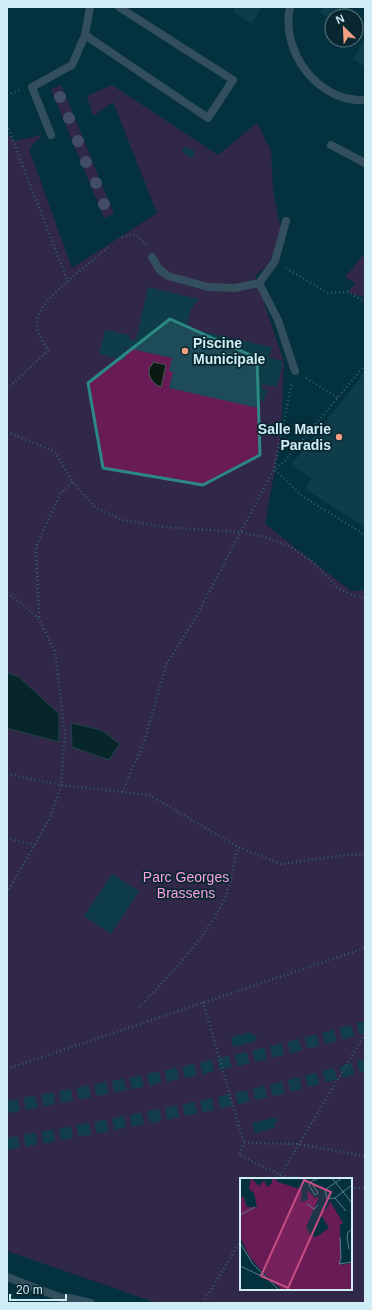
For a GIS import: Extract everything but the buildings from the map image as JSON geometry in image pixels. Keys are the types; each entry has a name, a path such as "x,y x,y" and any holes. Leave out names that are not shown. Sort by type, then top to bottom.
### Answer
{"street":[{"path":"51,135 32,87 72,65 85,35 90,7"},
{"path":"85,35 208,118 233,80 119,7"},
{"path":"290,7 288,14 290,37 296,57 307,73 322,87 340,96 355,101 365,100"},
{"path":"330,145 365,163"},
{"path":"152,257 159,269 168,276 208,287 235,288 259,283 275,261 286,221"},
{"path":"259,283 278,320 295,371"},
{"path":"7,1277 58,1295 75,1303"},
{"path":"58,1295 91,1303"}],"path":[{"path":"7,125 68,282"},
{"path":"122,237 136,234 145,243 152,257"},
{"path":"7,389 50,350 39,336 37,317 49,298 110,246"},
{"path":"275,261 328,293 348,292 365,302"},
{"path":"274,469 284,462 365,365"},
{"path":"122,792 144,743 166,665 196,617 274,469 295,371 338,398"},
{"path":"7,432 54,451 73,482 96,508 123,520 165,527 240,532 265,537 291,547 313,562 338,588 352,595 365,598"},
{"path":"274,469 302,496 365,535"},
{"path":"39,619 36,547 60,494 73,482"},
{"path":"7,593 21,602 39,619 55,652 65,734 60,785 50,818 7,892"},
{"path":"7,774 60,785 149,795 238,847 281,864 346,855 365,854"},
{"path":"7,838 35,845"},
{"path":"139,1007 174,971 214,917 226,894 238,847"},
{"path":"7,1069 365,948"},
{"path":"203,1002 244,1143 239,1154 281,1175 299,1178"},
{"path":"279,1178 365,1034"},
{"path":"244,1143 298,1144 365,1156"},
{"path":"352,1187 365,1189"},
{"path":"203,1303 240,1242"},
{"path":"7,1294 11,1295 15,1303"}],"highlighted area":[{"path":"170,319 257,358 260,455 203,485 103,468 88,383"}],"green space":[{"path":"61,85 114,214 104,218 51,89"},
{"name":"Parc Georges Brassens","path":"112,85 218,155 257,123 271,151 273,190 282,236 268,265 255,276 284,362 281,436 265,524 351,591 365,590 365,1303 157,1303 7,1251 7,133 14,141 42,135 29,149 72,268 157,213 113,102 93,116 87,96"},
{"path":"365,253 365,314 363,296 354,295 348,292 355,283 345,277"}],"shaded area":[{"path":"153,362 166,365 161,387 153,382 149,373"},
{"path":"7,673 19,677 59,714 59,742 7,728"},
{"path":"71,723 101,730 120,744 109,760 72,747"}],"tunnel":[{"path":"7,1107 187,1072 276,1051 365,1027"},
{"path":"7,1144 142,1119 232,1100 321,1078 365,1065"}],"place":[{"name":"Piscine Municipale","path":"185,351"},
{"name":"Salle Marie Paradis","path":"339,437"}]}
